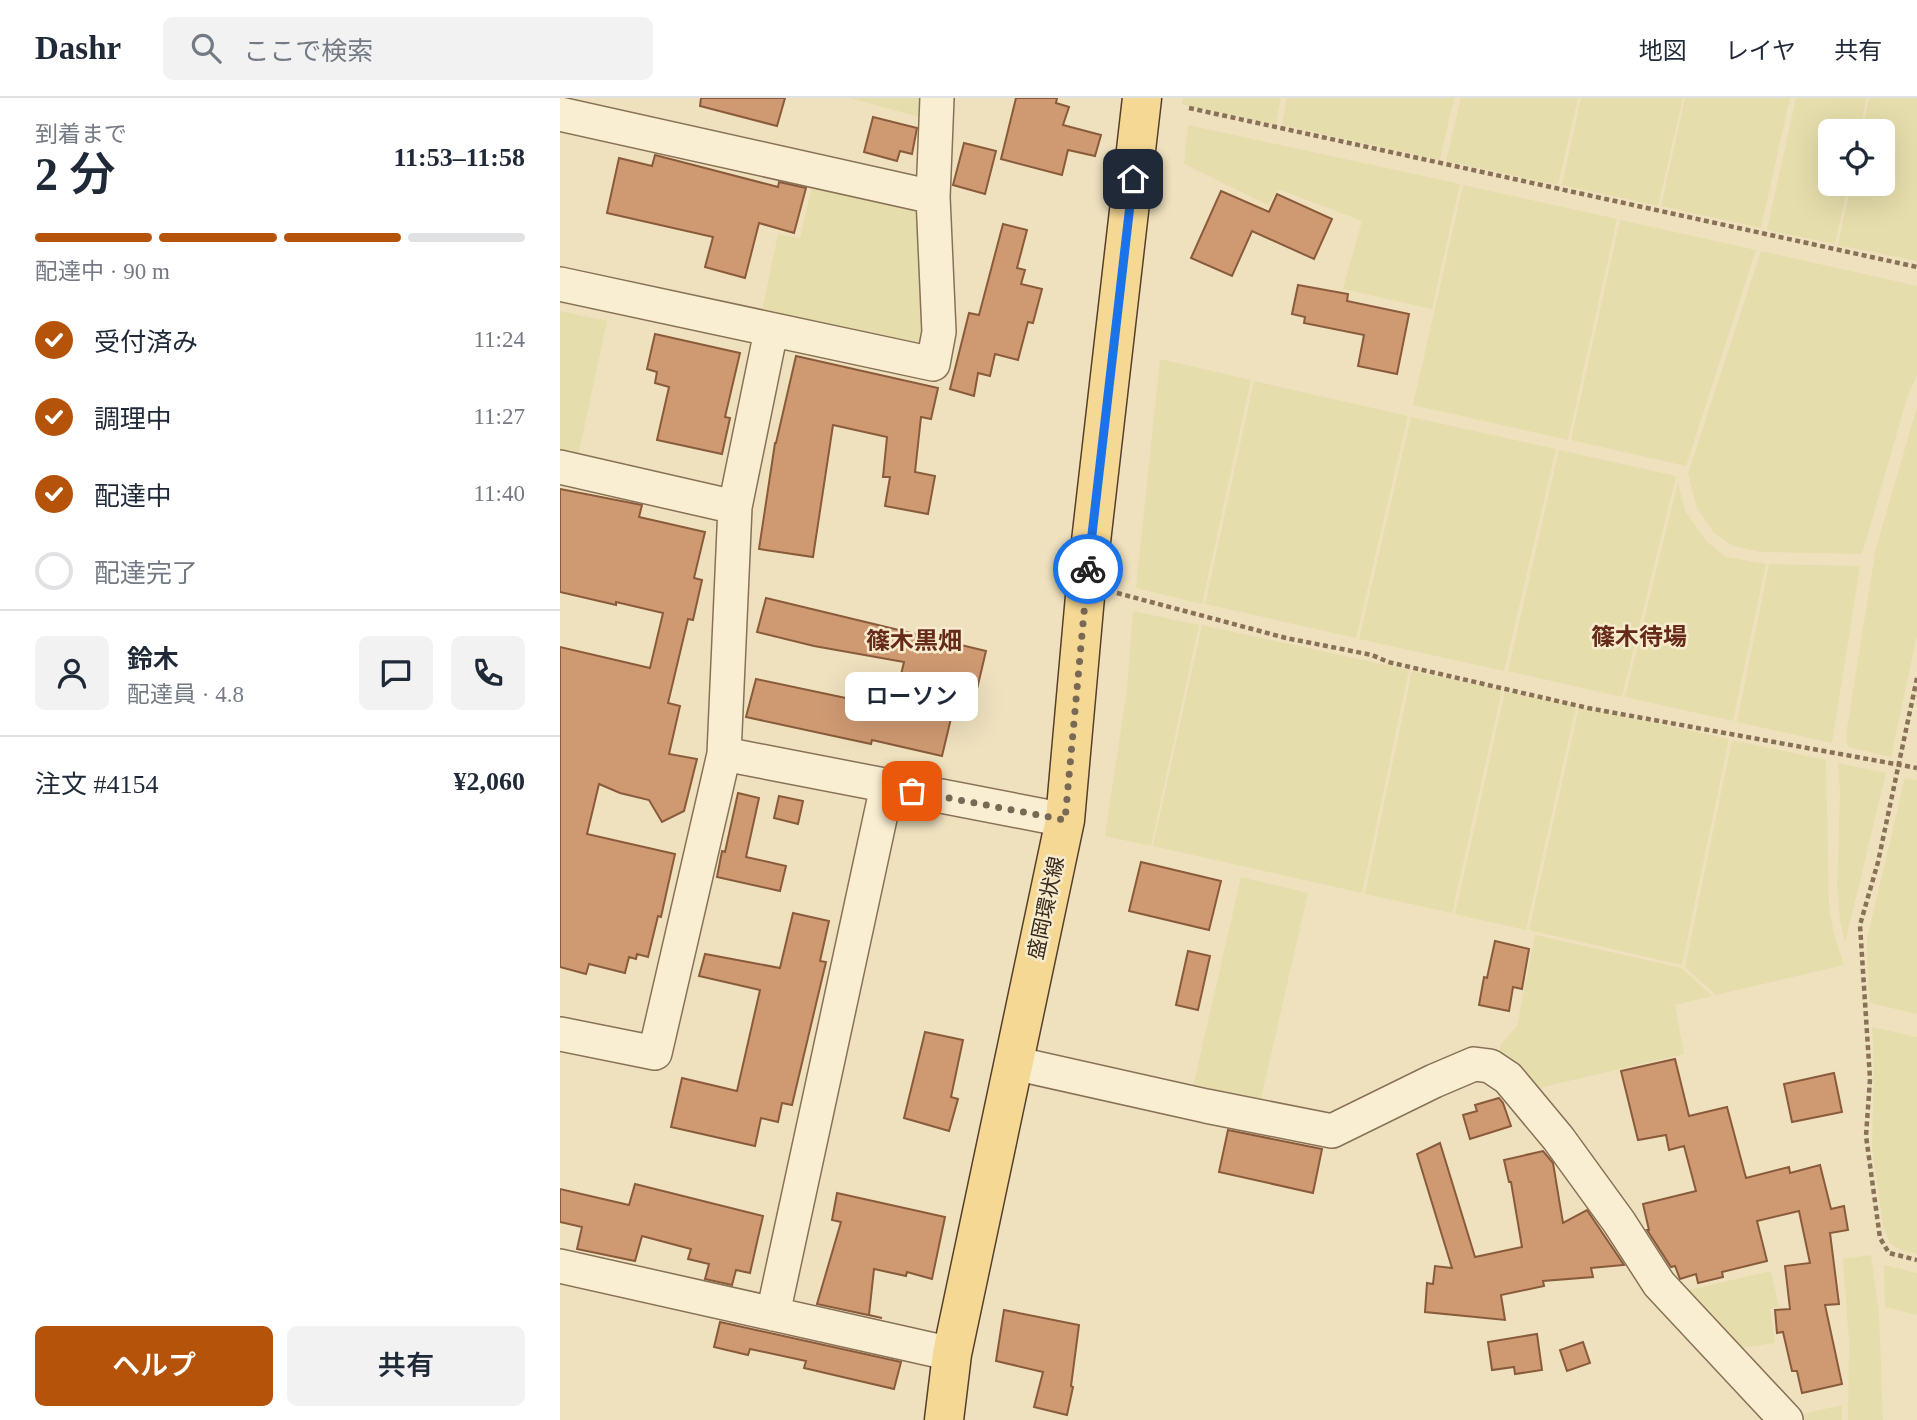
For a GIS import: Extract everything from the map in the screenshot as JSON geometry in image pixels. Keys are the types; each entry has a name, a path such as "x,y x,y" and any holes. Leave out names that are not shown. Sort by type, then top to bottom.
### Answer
{"main road":[{"name":"盛岡環状線","path":"944,1420 952,1354 1065,820 1086,585 1142,98"}],"street":[{"path":"560,284 933,364 939,332 933,197 937,98"},
{"path":"560,114 933,197"},
{"path":"560,1034 656,1054 724,754 735,507 771,331"},
{"path":"560,467 735,507"},
{"path":"724,754 1065,820"},
{"path":"772,1314 887,786"},
{"path":"1014,1063 1332,1131 1474,1064 1490,1066 1508,1079 1558,1138 1619,1222 1659,1284 1786,1420"},
{"path":"560,1266 952,1354"}],"path":[{"path":"1189,108 1917,267"},
{"path":"1086,585 1286,638 1372,655 1388,663 1588,708 1917,768"},
{"path":"1917,678 1878,862 1860,925 1870,1079 1866,1136 1880,1238 1889,1253 1917,1260"}],"shaded area":[{"path":"850,98 930,98 930,120"},
{"path":"1183,98 1281,98 1276,125 1185,105 1182,103"},
{"path":"1287,98 1454,98 1440,160 1282,125"},
{"path":"1461,98 1578,98 1558,185 1446,161"},
{"path":"1581,98 1683,98 1658,206 1562,185"},
{"path":"1685,98 1790,98 1761,228 1661,206"},
{"path":"1796,98 1867,98 1862,119 1818,119 1818,196 1845,196 1835,244 1767,230"},
{"path":"1869,98 1917,98 1917,261 1838,245 1848,196 1895,196 1895,119 1865,119"},
{"path":"1188,125 1460,184 1432,309 1343,289 1362,221 1278,189 1268,205 1184,164"},
{"path":"1463,185 1617,219 1568,440 1413,405"},
{"path":"812,187 916,212 925,219 928,333 913,347 761,316 778,234 800,238"},
{"path":"1620,220 1756,250 1686,466 1571,440"},
{"path":"1761,251 1917,286 1917,375 1907,398 1862,554 1761,552 1733,546 1714,533 1697,508 1688,473"},
{"path":"560,311 607,321 578,457 560,454"},
{"path":"1160,359 1251,380 1202,604 1136,588"},
{"path":"1254,381 1408,416 1356,638 1205,604"},
{"path":"1917,407 1917,635 1891,757 1848,747 1846,734 1876,548"},
{"path":"1411,417 1556,449 1504,671 1359,639"},
{"path":"1559,450 1676,476 1622,697 1508,671"},
{"path":"1678,482 1685,511 1706,541 1726,557 1766,564 1733,721 1625,697"},
{"path":"1769,564 1860,566 1832,743 1737,722"},
{"path":"1133,611 1199,625 1151,846 1105,836 1127,689"},
{"path":"1202,625 1409,670 1362,893 1153,846"},
{"path":"1412,671 1502,690 1452,913 1365,894"},
{"path":"1505,691 1576,706 1526,930 1455,914"},
{"path":"1579,707 1729,739 1682,965 1529,930"},
{"path":"1732,740 1826,760 1829,908 1844,965 1716,995 1685,967"},
{"path":"1838,763 1886,773 1845,943 1837,888 1840,792"},
{"path":"1905,778 1917,780 1917,1014 1870,1003 1867,957 1867,939"},
{"path":"1241,877 1308,893 1259,1107 1192,1091"},
{"path":"1535,935 1682,968 1712,996 1675,1005 1684,1054 1543,1087 1537,1093 1500,1055 1500,1045 1517,1026"},
{"path":"1872,1027 1917,1037 1917,1254 1896,1248 1889,1242 1883,1226 1872,1148"},
{"path":"1871,1255 1879,1314 1883,1420 1848,1420 1849,1342 1843,1259"},
{"path":"1884,1265 1917,1273 1917,1315 1885,1307"},
{"path":"1771,1271 1779,1307 1770,1309 1775,1343 1740,1348 1680,1292"},
{"path":"1842,1405 1842,1420 1802,1420 1798,1415"}],"building":[{"path":"701,98 785,98 777,126 700,106"},
{"path":"1016,98 1057,98 1056,103 1069,107 1063,125 1101,135 1095,156 1068,150 1062,175 1001,159"},
{"path":"873,117 917,128 912,154 900,151 897,161 864,152"},
{"path":"964,143 996,151 985,194 953,185"},
{"path":"655,155 778,187 779,182 806,188 794,233 759,223 745,278 705,267 713,237 607,213 619,158 652,166"},
{"path":"1221,191 1269,212 1277,194 1332,219 1314,259 1252,231 1232,276 1191,258"},
{"path":"1003,224 1027,230 1017,268 1025,270 1021,284 1042,289 1033,323 1028,322 1018,360 995,354 990,376 978,373 974,396 950,389 969,313 979,315"},
{"path":"1298,285 1348,294 1347,301 1409,314 1397,374 1358,366 1364,335 1304,323 1305,317 1292,314"},
{"path":"655,334 740,353 725,417 730,418 722,454 657,440 669,387 655,383 657,372 647,369"},
{"path":"796,356 938,388 931,419 921,417 915,472 935,476 928,514 885,506 890,477 883,477 887,437 833,425 813,557 759,549 775,443"},
{"path":"560,489 642,505 639,517 705,532 694,578 702,580 693,620 688,619 668,703 680,706 669,754 697,759 684,811 662,822 649,800 620,793 599,784 587,834 675,854 661,917 658,916 648,957 637,954 636,959 629,957 625,973 589,964 586,974 560,967 560,647 650,668 663,613 560,592"},
{"path":"766,598 986,651 977,689 959,685 942,756 746,717 756,679 893,708 904,662 814,646 757,632"},
{"path":"738,793 759,798 746,857 786,866 780,891 717,877"},
{"path":"779,796 803,801 798,824 774,818"},
{"path":"1141,862 1221,881 1209,930 1129,911"},
{"path":"793,913 829,921 820,961 826,962 792,1105 782,1103 778,1122 761,1118 755,1146 671,1127 682,1078 737,1091 760,990 699,976 705,954 780,968"},
{"path":"1495,941 1529,949 1522,989 1513,987 1509,1011 1479,1005"},
{"path":"1188,951 1210,956 1198,1010 1176,1005"},
{"path":"925,1032 963,1040 951,1097 958,1099 949,1131 904,1118"},
{"path":"1675,1059 1689,1116 1727,1107 1746,1178 1789,1167 1790,1173 1820,1165 1831,1209 1844,1206 1848,1230 1830,1233 1839,1304 1825,1305 1842,1384 1802,1393 1797,1371 1792,1371 1783,1332 1777,1333 1775,1310 1790,1309 1785,1266 1810,1263 1799,1211 1757,1221 1767,1261 1722,1272 1723,1277 1698,1283 1696,1274 1680,1279 1675,1266 1671,1267 1647,1230 1643,1204 1696,1191 1684,1146 1669,1150 1666,1135 1638,1140 1621,1071"},
{"path":"1834,1073 1842,1112 1792,1122 1784,1084"},
{"path":"1499,1098 1511,1126 1470,1139 1463,1115 1477,1111 1475,1105"},
{"path":"1228,1130 1322,1149 1313,1193 1219,1172"},
{"path":"1440,1143 1475,1257 1522,1247 1511,1182 1504,1160 1543,1151 1553,1163 1563,1223 1587,1210 1624,1265 1591,1268 1593,1277 1543,1281 1544,1286 1501,1295 1505,1320 1425,1312 1427,1283 1433,1284 1435,1266 1452,1268 1417,1154"},
{"path":"635,1184 763,1216 750,1273 736,1270 732,1285 705,1279 709,1264 688,1259 691,1249 642,1236 635,1261 577,1249 582,1227 560,1222 560,1189 629,1205"},
{"path":"837,1193 945,1217 932,1279 907,1272 906,1276 874,1269 869,1315 882,1318 817,1304 841,1222 832,1220"},
{"path":"1004,1310 1079,1325 1073,1387 1067,1415 1034,1407 1043,1372 996,1361"},
{"path":"720,1322 901,1362 894,1389 804,1368 806,1361 750,1349 748,1355 714,1347"},
{"path":"1537,1334 1542,1370 1515,1374 1514,1367 1492,1370 1488,1342"},
{"path":"1583,1342 1590,1363 1567,1371 1560,1350"}],"way so far":[{"path":"912,791 1065,820 1088,569"}],"place":[{"name":"ローソン","path":"912,791"}],"district":[{"name":"篠木待場","path":"1639,637"},
{"name":"篠木黒畑","path":"914,641"}],"route":[{"path":"1088,569 1133,179"}]}
